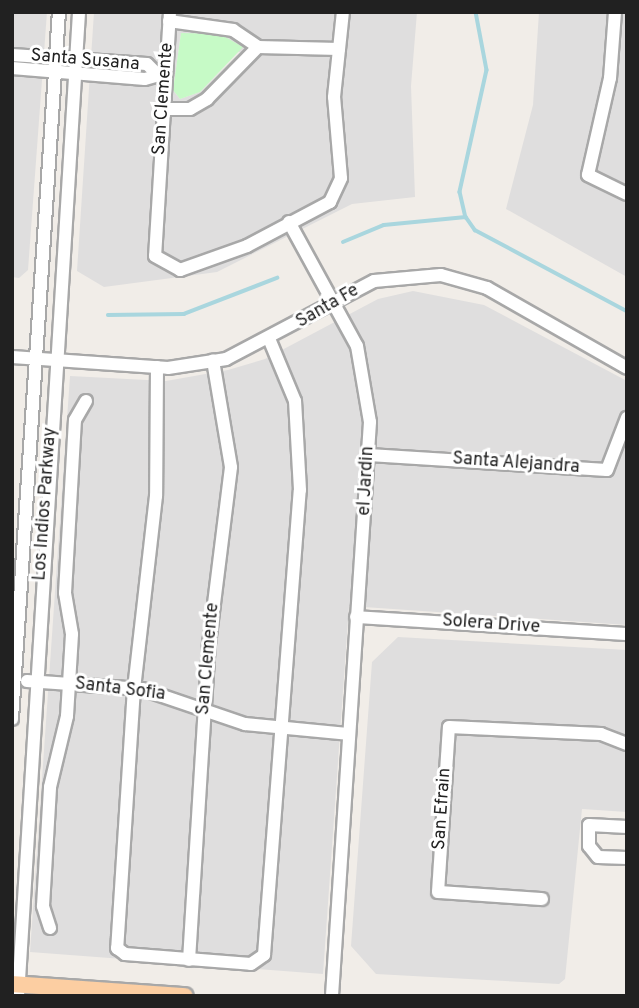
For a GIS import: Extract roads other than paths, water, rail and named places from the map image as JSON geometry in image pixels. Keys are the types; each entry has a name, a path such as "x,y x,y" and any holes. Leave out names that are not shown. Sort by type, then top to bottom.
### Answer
{"main road":[{"path":"17,988 186,996"}],"street":[{"name":"Los Indios Parkway","path":"12,719 59,12"},
{"name":"Los Indios Parkway","path":"17,988 34,681 79,12"},
{"path":"289,222 330,202 337,190 339,49 343,12"},
{"path":"615,12 620,51 588,175 627,194"},
{"path":"170,17 233,30 258,47 339,49"},
{"name":"San Clemente","path":"170,17 161,73 163,110 155,257 164,265 180,270 210,263 289,222"},
{"path":"163,110 190,109 206,99 258,47"},
{"name":"Santa Susana","path":"12,55 146,64 161,73"},
{"name":"Santa Susana","path":"12,68 145,79 161,73"},
{"name":"el Jardin","path":"289,222 334,301 368,385 369,454 332,996"},
{"name":"Santa Fe","path":"12,357 157,367 213,361 270,341 334,301 374,281 441,275 487,288 627,368"},
{"path":"157,367 156,496 134,688 117,948 125,954 251,964 264,956 276,729 300,489 295,401 270,341"},
{"name":"San Clemente","path":"189,960 205,709 231,467 213,361"},
{"path":"50,928 43,906 50,786 69,684 65,593 75,420 86,401"},
{"name":"Santa Alejandra","path":"369,454 607,470 627,418"},
{"name":"Solera Drive","path":"356,617 627,634"},
{"name":"Santa Sofia","path":"14,681 134,688 276,729 348,733"},
{"name":"San Efrain","path":"541,899 438,892 449,727 601,734 627,744"},
{"path":"627,827 589,825 589,846 598,857 627,858"}],"waterway":[{"path":"476,12 487,70 460,192 466,217 475,230 627,311"},
{"path":"343,242 384,225 466,217"},
{"path":"108,315 184,314 277,278"}]}
